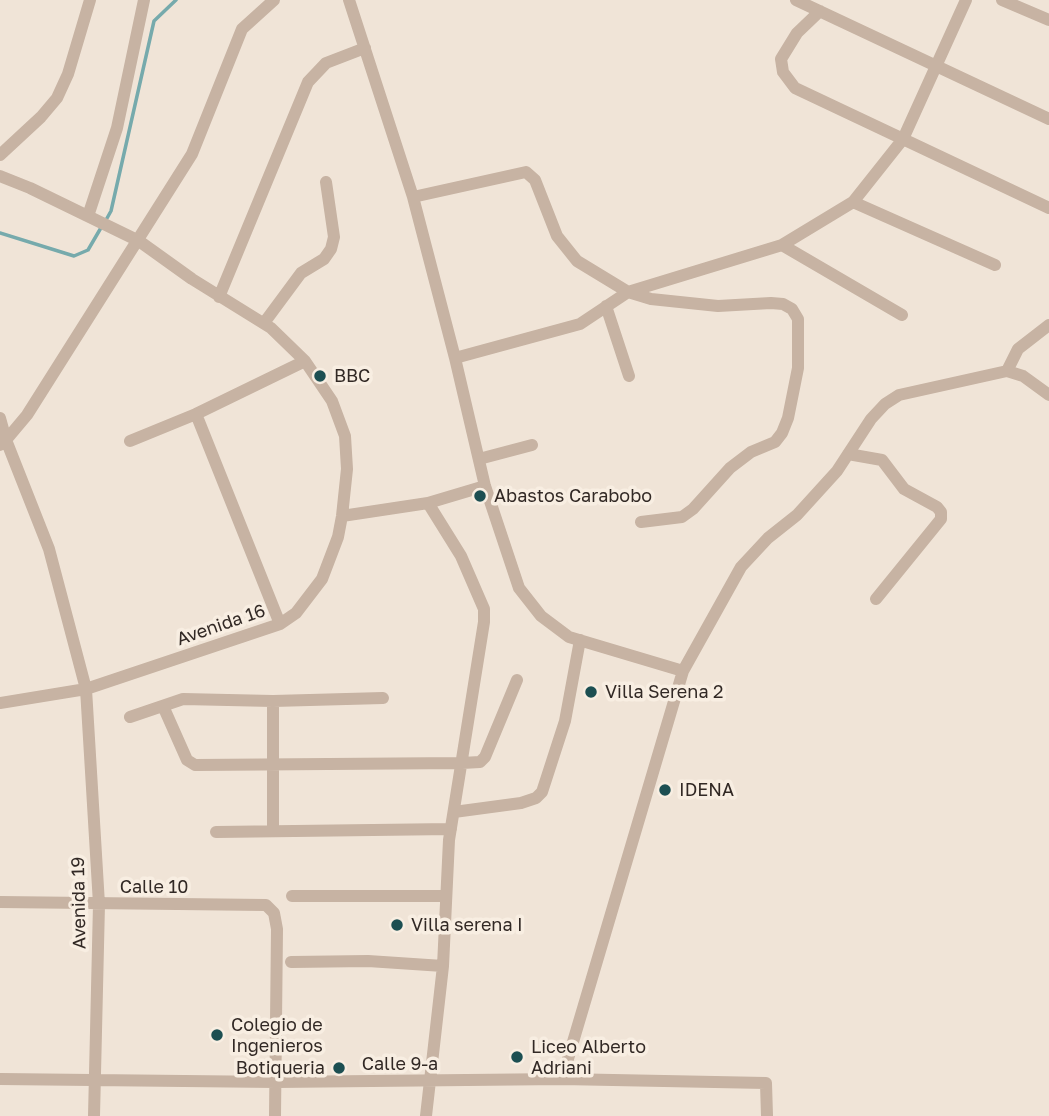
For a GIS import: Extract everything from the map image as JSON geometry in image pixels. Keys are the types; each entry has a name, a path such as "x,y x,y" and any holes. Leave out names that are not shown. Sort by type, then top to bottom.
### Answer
{"street":[{"path":"0,155 41,117 57,98 68,74 90,0"},
{"path":"0,176 93,219 117,128 144,0"},
{"path":"3,442 27,415 192,154 242,29 274,0"},
{"path":"349,0 413,197 485,486 519,588 541,616 569,637 683,671"},
{"path":"796,0 1049,120"},
{"path":"455,358 580,324 628,292 782,245 853,202 903,139 966,0"},
{"path":"1002,0 1049,20"},
{"path":"820,11 797,33 781,59 783,72 794,88 1049,208"},
{"path":"219,297 308,82 327,63 365,48"},
{"path":"413,197 526,172 535,180 557,236 577,261 628,292 650,299 718,306 783,304 792,309 798,319 798,368 788,418 782,433 775,442 751,452 730,468 693,509 682,517 640,522"},
{"path":"264,323 301,273 324,259 331,249 334,237 326,182"},
{"path":"853,202 995,265"},
{"name":"Avenida 16","path":"0,703 86,689 280,624 296,613 322,579 338,537 347,469 345,436 332,401 305,361 264,323 219,297 139,241 93,219"},
{"path":"782,245 902,315"},
{"path":"606,306 629,376"},
{"path":"1007,371 1018,349 1049,325"},
{"path":"130,441 196,414 305,361"},
{"path":"562,1079 683,671 741,567 768,538 797,515 837,471 871,419 899,395 1007,371 1023,376 1049,395"},
{"path":"196,414 280,624"},
{"name":"Avenida 19","path":"0,418 3,442 49,549 86,689 99,904 94,1116"},
{"path":"479,459 532,445"},
{"path":"848,454 882,460 904,489 937,507 941,512 941,519 876,599"},
{"path":"342,516 428,503 485,486"},
{"path":"426,1116 443,966 451,829 484,622 484,609 461,556 428,503"},
{"path":"454,812 521,803 542,792 565,720 580,640"},
{"path":"163,706 187,760 195,765 480,762 485,757 517,680"},
{"path":"130,717 183,699 273,701 383,698"},
{"path":"273,701 273,831"},
{"path":"216,832 451,829"},
{"path":"292,896 446,896"},
{"name":"Calle 10","path":"0,902 266,905 274,913 277,929 276,1082"},
{"path":"291,962 368,961 443,966"},
{"name":"Calle 9-a","path":"0,1079 429,1082 562,1079 766,1083 767,1116"},
{"path":"275,1116 276,1082"}],"waterway":[{"path":"106,220 111,211 154,21 176,0"},
{"path":"0,233 74,256 88,250 102,226"}],"place":[{"name":"BBC","path":"320,376"},
{"name":"Abastos Carabobo","path":"480,496"},
{"name":"Villa Serena 2","path":"591,692"},
{"name":"IDENA","path":"665,790"},
{"name":"Villa serena I","path":"397,925"},
{"name":"Colegio de Ingenieros","path":"217,1035"},
{"name":"Liceo Alberto Adriani","path":"517,1057"},
{"name":"Botiqueria","path":"339,1068"}]}
